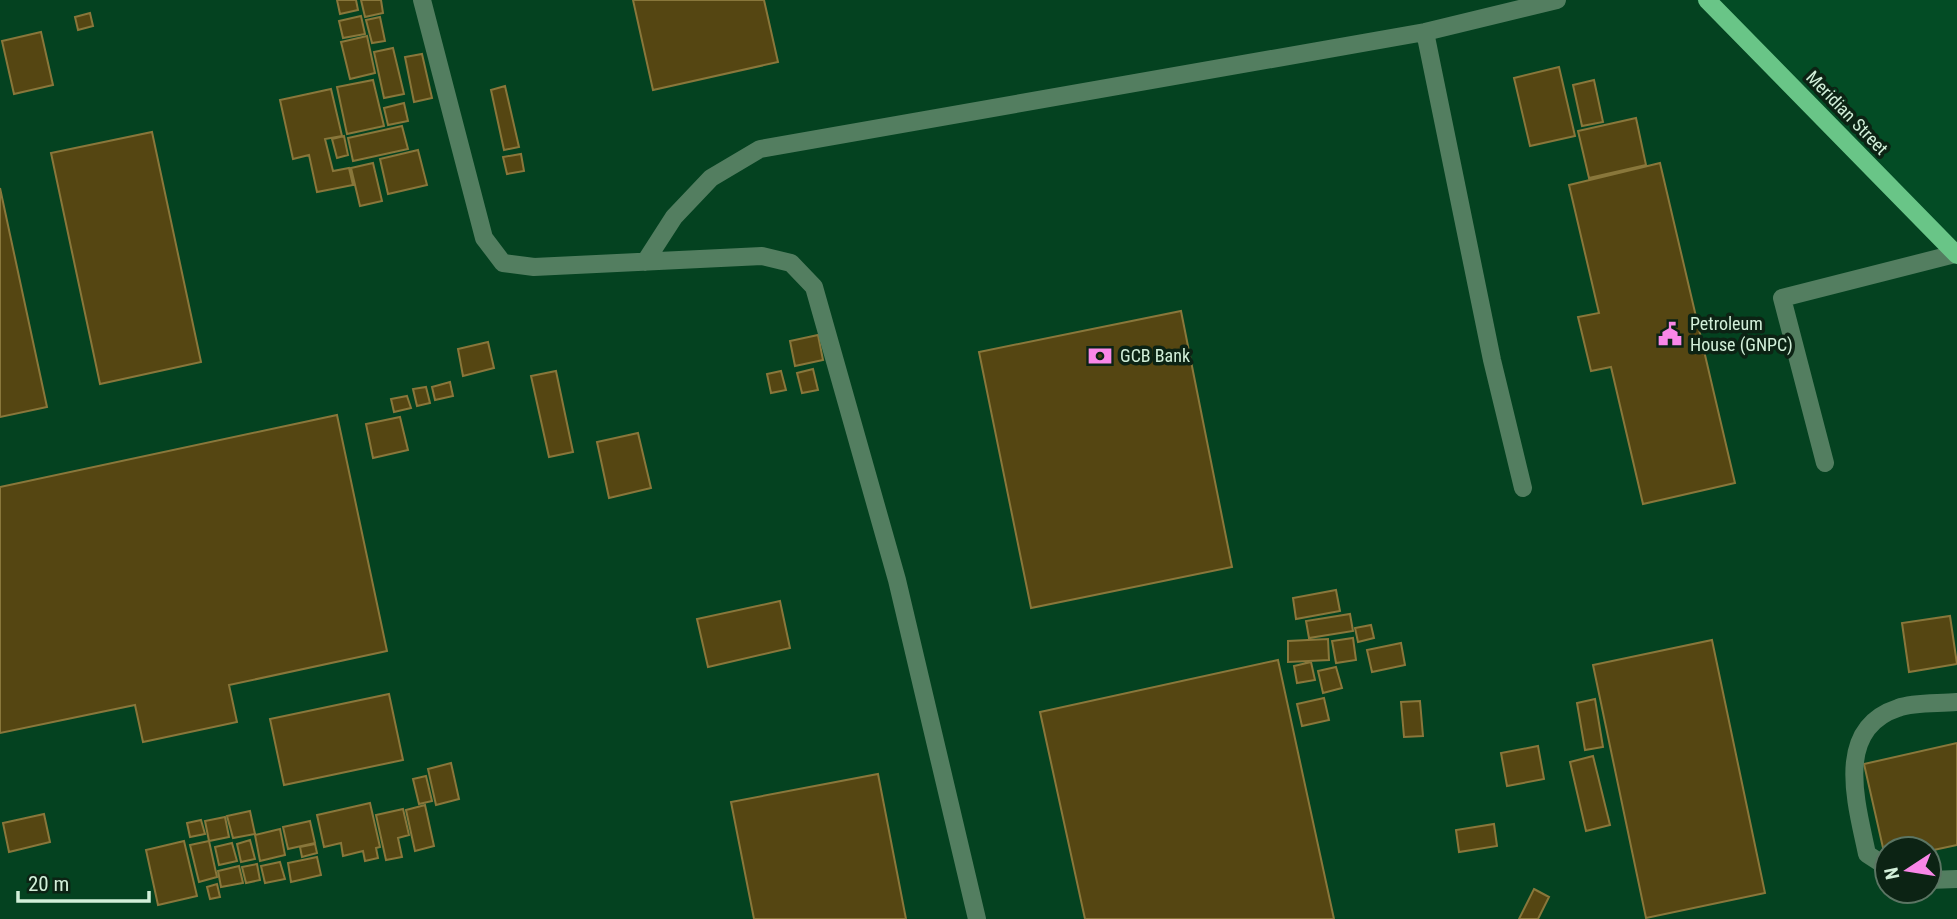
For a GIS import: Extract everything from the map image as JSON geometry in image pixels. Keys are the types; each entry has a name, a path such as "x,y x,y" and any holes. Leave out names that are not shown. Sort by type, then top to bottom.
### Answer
{"main road":[{"name":"Meridian Street","path":"1707,0 1956,254"}],"street":[{"path":"422,0 484,238 503,263 534,267 762,256 790,263 814,287 897,580 977,919"},
{"path":"645,262 674,217 710,178 760,149 1425,32 1557,0"},
{"path":"1425,32 1492,359 1523,488"},
{"path":"1825,463 1782,298 1956,254"},
{"path":"1873,858 1867,854 1855,793 1855,752 1867,728 1898,708 1957,702"}],"shaded area":[{"path":"1696,0 1957,0 1957,252"}],"building":[{"path":"337,0 356,0 358,10 340,14"},
{"path":"361,0 381,0 383,13 365,17"},
{"path":"633,0 764,0 778,62 653,90"},
{"path":"90,13 93,26 78,30 75,17"},
{"path":"361,16 365,34 343,38 339,21"},
{"path":"380,17 385,41 372,43 366,20"},
{"path":"41,32 53,85 14,94 2,41"},
{"path":"367,36 375,73 350,79 341,42"},
{"path":"393,48 404,94 384,98 374,52"},
{"path":"422,54 432,98 414,102 405,57"},
{"path":"1559,67 1575,136 1530,146 1514,78"},
{"path":"373,80 384,126 347,134 337,87"},
{"path":"1594,80 1603,122 1582,126 1573,85"},
{"path":"505,86 519,147 504,150 491,90"},
{"path":"331,89 342,136 325,139 333,171 349,168 353,185 317,192 309,155 293,159 280,100"},
{"path":"404,103 408,121 388,125 384,108"},
{"path":"1636,118 1646,165 1589,178 1578,131"},
{"path":"402,126 408,149 353,161 348,138"},
{"path":"152,132 201,362 100,384 51,153"},
{"path":"344,136 348,155 337,158 332,139"},
{"path":"418,150 427,185 388,194 380,159"},
{"path":"521,154 524,171 507,174 503,157"},
{"path":"373,163 382,201 360,206 351,168"},
{"path":"1660,163 1735,483 1643,504 1611,367 1591,371 1578,317 1599,313 1569,185"},
{"path":"0,188 47,407 0,417"},
{"path":"1181,311 1232,567 1031,608 979,352"},
{"path":"818,335 823,360 795,366 790,341"},
{"path":"488,342 494,368 463,376 458,349"},
{"path":"813,369 818,390 802,393 797,373"},
{"path":"556,371 573,452 549,457 531,376"},
{"path":"781,371 786,390 771,393 767,374"},
{"path":"450,382 453,396 435,400 432,387"},
{"path":"426,387 430,403 417,406 413,389"},
{"path":"407,396 411,408 394,412 391,399"},
{"path":"337,415 387,651 229,685 237,722 143,742 135,705 0,733 0,487"},
{"path":"400,417 408,450 373,458 366,424"},
{"path":"638,433 651,488 609,498 597,442"},
{"path":"1336,590 1340,611 1296,619 1293,598"},
{"path":"780,601 790,648 708,667 697,619"},
{"path":"1350,614 1353,631 1309,638 1306,621"},
{"path":"1950,616 1957,664 1909,672 1902,623"},
{"path":"1371,625 1374,638 1358,642 1355,628"},
{"path":"1353,638 1356,660 1336,663 1332,641"},
{"path":"1328,639 1329,660 1288,662 1288,641"},
{"path":"1712,640 1765,893 1646,918 1593,665"},
{"path":"1401,643 1405,665 1372,672 1367,650"},
{"path":"1278,660 1334,919 1085,919 1040,712"},
{"path":"1311,662 1315,680 1297,683 1294,666"},
{"path":"1336,667 1342,688 1323,693 1318,671"},
{"path":"389,694 403,760 284,785 270,719"},
{"path":"1324,698 1329,720 1302,726 1297,704"},
{"path":"1595,699 1603,747 1585,750 1577,703"},
{"path":"1420,701 1423,736 1404,737 1401,702"},
{"path":"1957,743 1957,845 1943,848 1943,835 1880,835 1864,764"},
{"path":"1538,746 1544,779 1507,786 1501,753"},
{"path":"1593,756 1610,825 1586,831 1570,762"},
{"path":"451,763 459,799 436,805 428,769"},
{"path":"878,774 906,919 754,919 731,802"},
{"path":"426,776 432,801 419,804 413,779"},
{"path":"370,803 380,847 376,848 378,858 365,861 363,851 343,856 341,843 324,847 317,815"},
{"path":"425,805 434,846 415,851 406,810"},
{"path":"403,809 409,835 398,838 402,857 386,860 376,815"},
{"path":"250,811 255,834 233,838 227,816"},
{"path":"44,814 50,842 9,852 3,823"},
{"path":"225,817 229,837 209,841 205,821"},
{"path":"201,820 205,834 190,837 187,823"},
{"path":"310,821 315,843 288,849 283,827"},
{"path":"1494,824 1497,846 1459,852 1456,830"},
{"path":"280,829 285,855 260,861 255,835"},
{"path":"250,840 255,859 241,862 237,844"},
{"path":"184,841 197,896 158,905 146,850"},
{"path":"209,841 217,877 199,882 190,845"},
{"path":"232,843 237,861 219,865 215,847"},
{"path":"315,844 317,853 302,857 300,847"},
{"path":"317,857 321,875 291,882 288,863"},
{"path":"280,862 285,879 265,883 261,866"},
{"path":"257,864 260,880 246,883 242,867"},
{"path":"239,866 243,883 221,887 218,871"},
{"path":"217,884 220,897 210,899 207,887"},
{"path":"1534,889 1549,897 1538,919 1519,919"}],"place":[{"name":"Petroleum House (GNPC)","path":"1670,334"},
{"name":"GCB Bank","path":"1100,356"}]}
